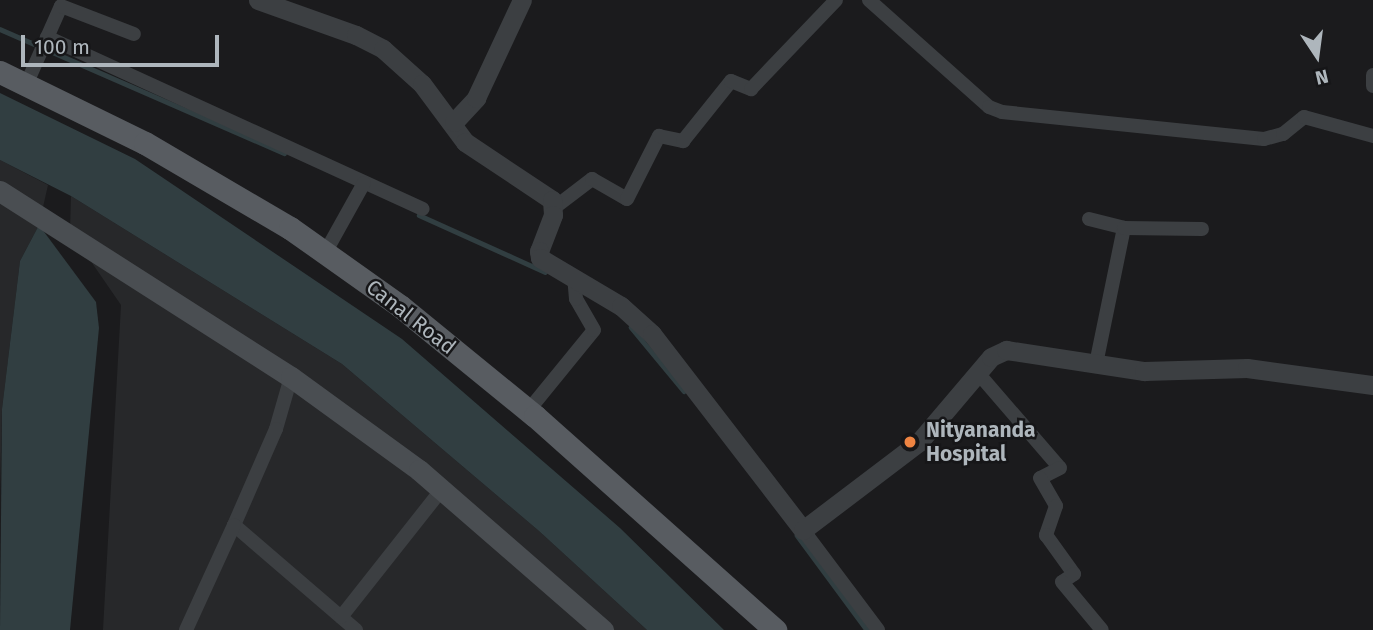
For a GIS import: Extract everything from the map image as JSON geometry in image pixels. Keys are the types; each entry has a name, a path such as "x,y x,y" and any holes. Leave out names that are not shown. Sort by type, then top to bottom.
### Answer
{"main road":[{"name":"Canal Road","path":"0,72 145,143 326,253 400,306 528,411 775,630"},
{"path":"0,191 291,377 442,489 603,630"}],"street":[{"path":"258,0 356,34 403,63 454,122 464,142 552,200 554,208"},
{"path":"454,122 476,98 522,0"},
{"path":"836,0 751,89 731,81 683,141 659,136 627,199 592,180 554,208 538,251 540,258 621,306 666,349 878,630"},
{"path":"869,0 989,107 1002,112 1264,139 1283,134 1304,117 1373,136"},
{"path":"26,85 61,6 134,34"},
{"path":"46,39 422,209"},
{"path":"1373,75 1373,86"},
{"path":"326,253 364,183"},
{"path":"1089,219 1124,228 1202,229"},
{"path":"1096,364 1124,228"},
{"path":"528,411 593,334 592,323 580,305 574,276"},
{"path":"803,530 919,442 996,353 1006,350 1144,371 1258,369 1373,385"},
{"path":"978,373 1060,468 1040,478 1056,506 1046,535 1074,575 1062,582 1102,630"},
{"path":"186,630 276,429 291,377"},
{"path":"341,617 442,489"},
{"path":"234,525 356,630"}],"shaded area":[{"path":"0,93 135,159 402,339 620,528 724,630 647,630 539,531 342,364 71,196 0,160"},
{"path":"0,160 48,185 39,225 20,261 2,409 0,493"},
{"path":"71,196 342,364 539,531 647,630 103,630 121,305 70,231"},
{"path":"39,225 96,302 99,328 70,630 0,630 2,409 20,261"}],"waterway":[{"path":"0,29 284,153"},
{"path":"419,215 545,272"},
{"path":"631,327 684,391"},
{"path":"797,535 867,630"}],"place":[{"name":"Nityananda Hospital","path":"910,442"}]}
